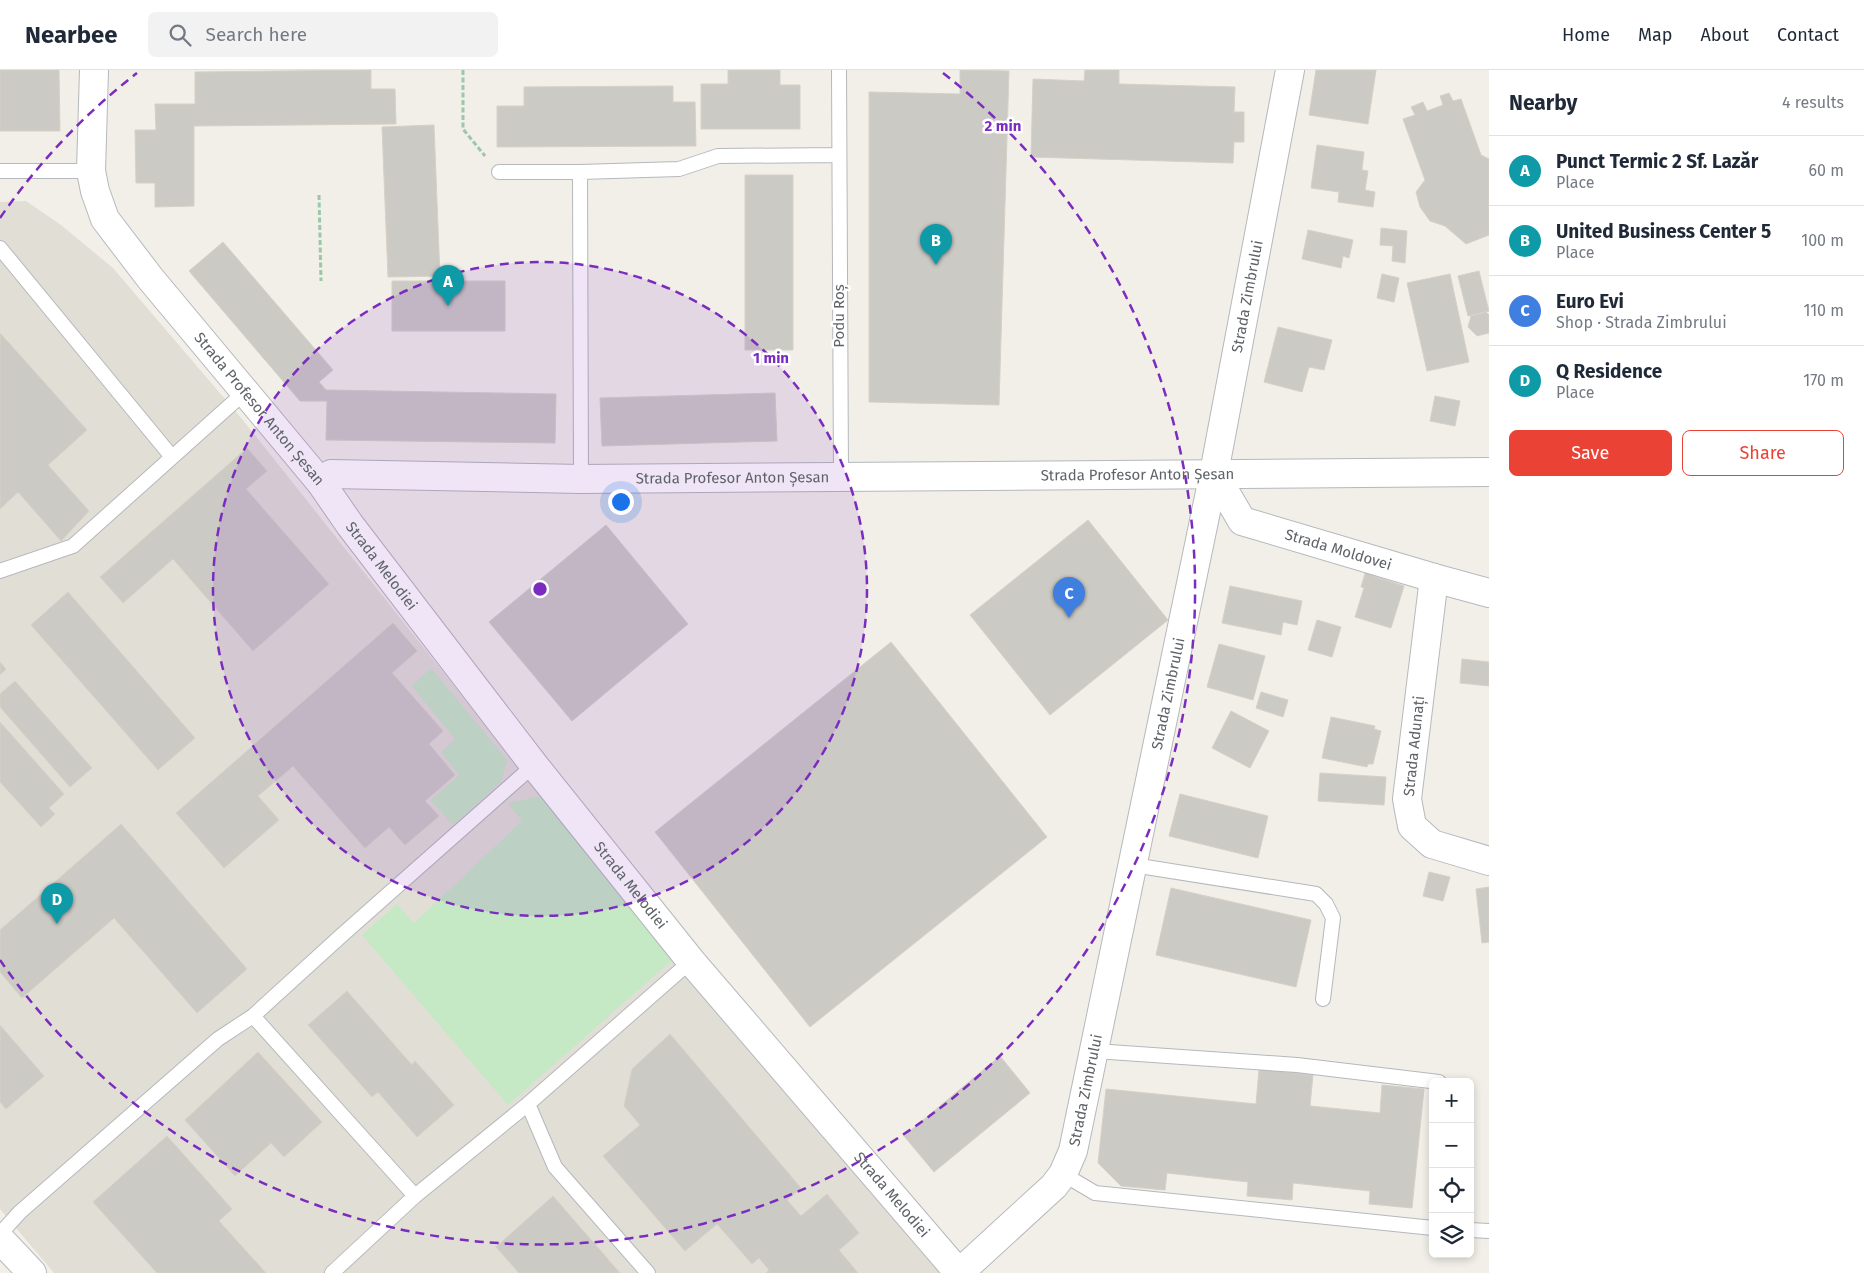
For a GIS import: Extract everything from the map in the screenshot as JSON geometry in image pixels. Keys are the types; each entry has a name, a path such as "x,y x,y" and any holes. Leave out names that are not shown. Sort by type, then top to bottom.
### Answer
{"street":[{"name":"Strada Profesor Anton Șesan","path":"94,70 91,171 105,220 150,278 321,483 331,474 581,480 1489,472"},
{"name":"Strada Zimbrului","path":"959,1273 1054,1186 1063,1174 1073,1150 1214,473 1290,70"},
{"name":"Strada Moldovei","path":"1214,473 1242,521 1489,593"},
{"name":"Strada Melodiei","path":"321,483 350,525 534,765 691,961 959,1273"},
{"name":"Strada Adunați","path":"1434,578 1407,799 1412,826 1432,844 1489,861"},
{"path":"0,1239 32,1273"}],"lane":[{"name":"Podu Roș","path":"839,70 841,477"},
{"path":"499,172 679,169 718,156 838,155"},
{"path":"0,171 91,171"},
{"path":"580,172 581,480"},
{"path":"0,248 172,457"},
{"path":"0,571 73,546 245,392"},
{"path":"0,1234 20,1212 218,1039 254,1016 342,935 534,765"},
{"path":"1133,865 1316,894 1326,904 1333,918 1323,999"},
{"path":"332,1273 414,1196 528,1104 691,961"},
{"path":"254,1016 414,1196"},
{"path":"1095,1051 1297,1065 1429,1081"},
{"path":"528,1104 556,1167 648,1273"},
{"path":"1063,1174 1095,1193 1429,1228"},
{"path":"1474,1230 1489,1231"}],"path":[{"path":"463,70 463,129 499,172"},
{"path":"319,195 321,281"}],"shaded area":[{"path":"26,201 61,225 113,268 242,419 672,960 716,1009 940,1273 54,1273 0,1209 0,202"}],"green space":[{"path":"431,668 507,760 501,782 453,825 431,800 459,775 441,752 455,739 412,686"},
{"path":"542,796 672,960 508,1105 362,935 397,904 414,923 522,821 508,803"}],"building":[{"path":"0,70 59,70 60,131 0,131"},
{"path":"371,70 371,89 395,89 396,124 194,126 194,206 155,207 155,183 136,183 135,130 156,130 155,104 195,104 195,72"},
{"path":"728,70 780,70 780,85 800,85 800,129 701,129 701,84 728,84"},
{"path":"960,70 1009,71 999,405 869,402 869,92 960,94"},
{"path":"1085,70 1119,70 1119,84 1235,87 1234,112 1244,112 1244,142 1234,142 1233,163 1031,157 1033,79 1084,81"},
{"path":"1316,70 1376,70 1368,124 1309,115"},
{"path":"673,86 673,102 695,102 696,146 497,147 497,106 524,106 524,87"},
{"path":"1449,93 1453,101 1461,99 1481,155 1489,159 1489,235 1466,244 1445,226 1430,221 1420,207 1416,192 1425,180 1403,119 1415,115 1411,107 1423,102 1427,111 1443,105 1440,96"},
{"path":"434,125 440,276 388,277 382,127"},
{"path":"1317,145 1364,152 1362,170 1368,171 1365,190 1375,192 1373,207 1338,202 1339,192 1311,188"},
{"path":"745,175 793,175 793,350 745,350"},
{"path":"1381,228 1407,231 1405,263 1392,261 1393,246 1380,245"},
{"path":"1308,230 1353,240 1349,258 1343,256 1341,268 1302,259"},
{"path":"223,242 333,370 319,382 326,390 556,394 555,443 326,440 327,401 300,401 189,271"},
{"path":"1479,271 1489,311 1468,316 1458,276"},
{"path":"1382,274 1399,278 1394,302 1377,298"},
{"path":"1450,274 1469,362 1427,371 1407,283"},
{"path":"392,281 505,281 505,331 392,331"},
{"path":"1486,312 1489,315 1489,333 1477,336 1468,327 1471,316"},
{"path":"1278,327 1332,340 1324,370 1309,367 1302,392 1264,382"},
{"path":"0,333 87,430 48,465 89,511 61,541 18,492 0,509"},
{"path":"775,393 777,441 602,446 600,398"},
{"path":"1435,396 1460,401 1455,426 1430,421"},
{"path":"247,448 267,471 246,489 329,584 253,651 173,559 123,603 100,577"},
{"path":"1088,520 1168,620 1050,715 970,615"},
{"path":"606,525 688,624 572,721 489,622"},
{"path":"1366,570 1374,572 1373,576 1404,586 1391,628 1355,617 1364,588 1361,587"},
{"path":"1230,586 1302,601 1297,625 1283,622 1281,635 1222,623"},
{"path":"68,592 195,738 158,770 31,625"},
{"path":"1317,620 1341,627 1332,657 1308,650"},
{"path":"393,623 417,651 392,673 443,731 429,744 455,775 425,801 439,816 405,845 389,827 365,848 293,766 258,796 279,820 224,868 176,813"},
{"path":"891,642 1047,837 810,1027 655,832"},
{"path":"1219,644 1265,656 1253,700 1207,687"},
{"path":"1462,659 1489,662 1489,686 1460,683"},
{"path":"0,662 6,669 0,675"},
{"path":"15,681 92,768 70,787 0,707 0,694"},
{"path":"1261,692 1288,700 1283,717 1256,708"},
{"path":"1231,711 1269,731 1250,768 1212,748"},
{"path":"1331,717 1375,726 1374,729 1381,731 1373,764 1368,764 1367,767 1322,758"},
{"path":"0,722 64,794 49,808 55,814 41,827 0,782"},
{"path":"1320,773 1386,777 1384,805 1318,801"},
{"path":"1180,794 1268,816 1258,858 1169,836"},
{"path":"121,824 247,969 197,1013 114,918 22,998 0,972 0,930"},
{"path":"1429,872 1450,877 1443,901 1423,896"},
{"path":"1489,887 1489,942 1482,943 1476,889"},
{"path":"1171,888 1311,920 1296,987 1156,955"},
{"path":"347,991 412,1065 415,1061 454,1105 417,1137 378,1092 372,1097 308,1025"},
{"path":"0,1025 44,1076 6,1109 0,1102"},
{"path":"670,1034 801,1188 787,1200 801,1216 827,1194 859,1233 839,1250 858,1273 766,1273 769,1270 759,1258 752,1264 717,1224 685,1251 603,1156 640,1125 624,1106 632,1069"},
{"path":"258,1052 322,1122 284,1157 271,1143 235,1176 185,1120"},
{"path":"1000,1056 1030,1093 934,1172 904,1136"},
{"path":"1259,1069 1313,1075 1310,1106 1380,1113 1382,1085 1424,1089 1412,1208 1369,1204 1370,1191 1293,1183 1292,1200 1247,1196 1248,1182 1167,1173 1165,1190 1121,1186 1098,1163 1106,1089 1256,1104"},
{"path":"167,1136 232,1209 219,1221 266,1273 157,1273 93,1202"},
{"path":"553,1196 620,1273 519,1273 496,1247"}],"place":[{"name":"United Business Center 5","path":"936,265"},
{"name":"Punct Termic 2 Sf. Lazăr","path":"448,306"},
{"name":"Euro Evi","path":"1069,618"},
{"name":"Q Residence","path":"57,924"}]}
